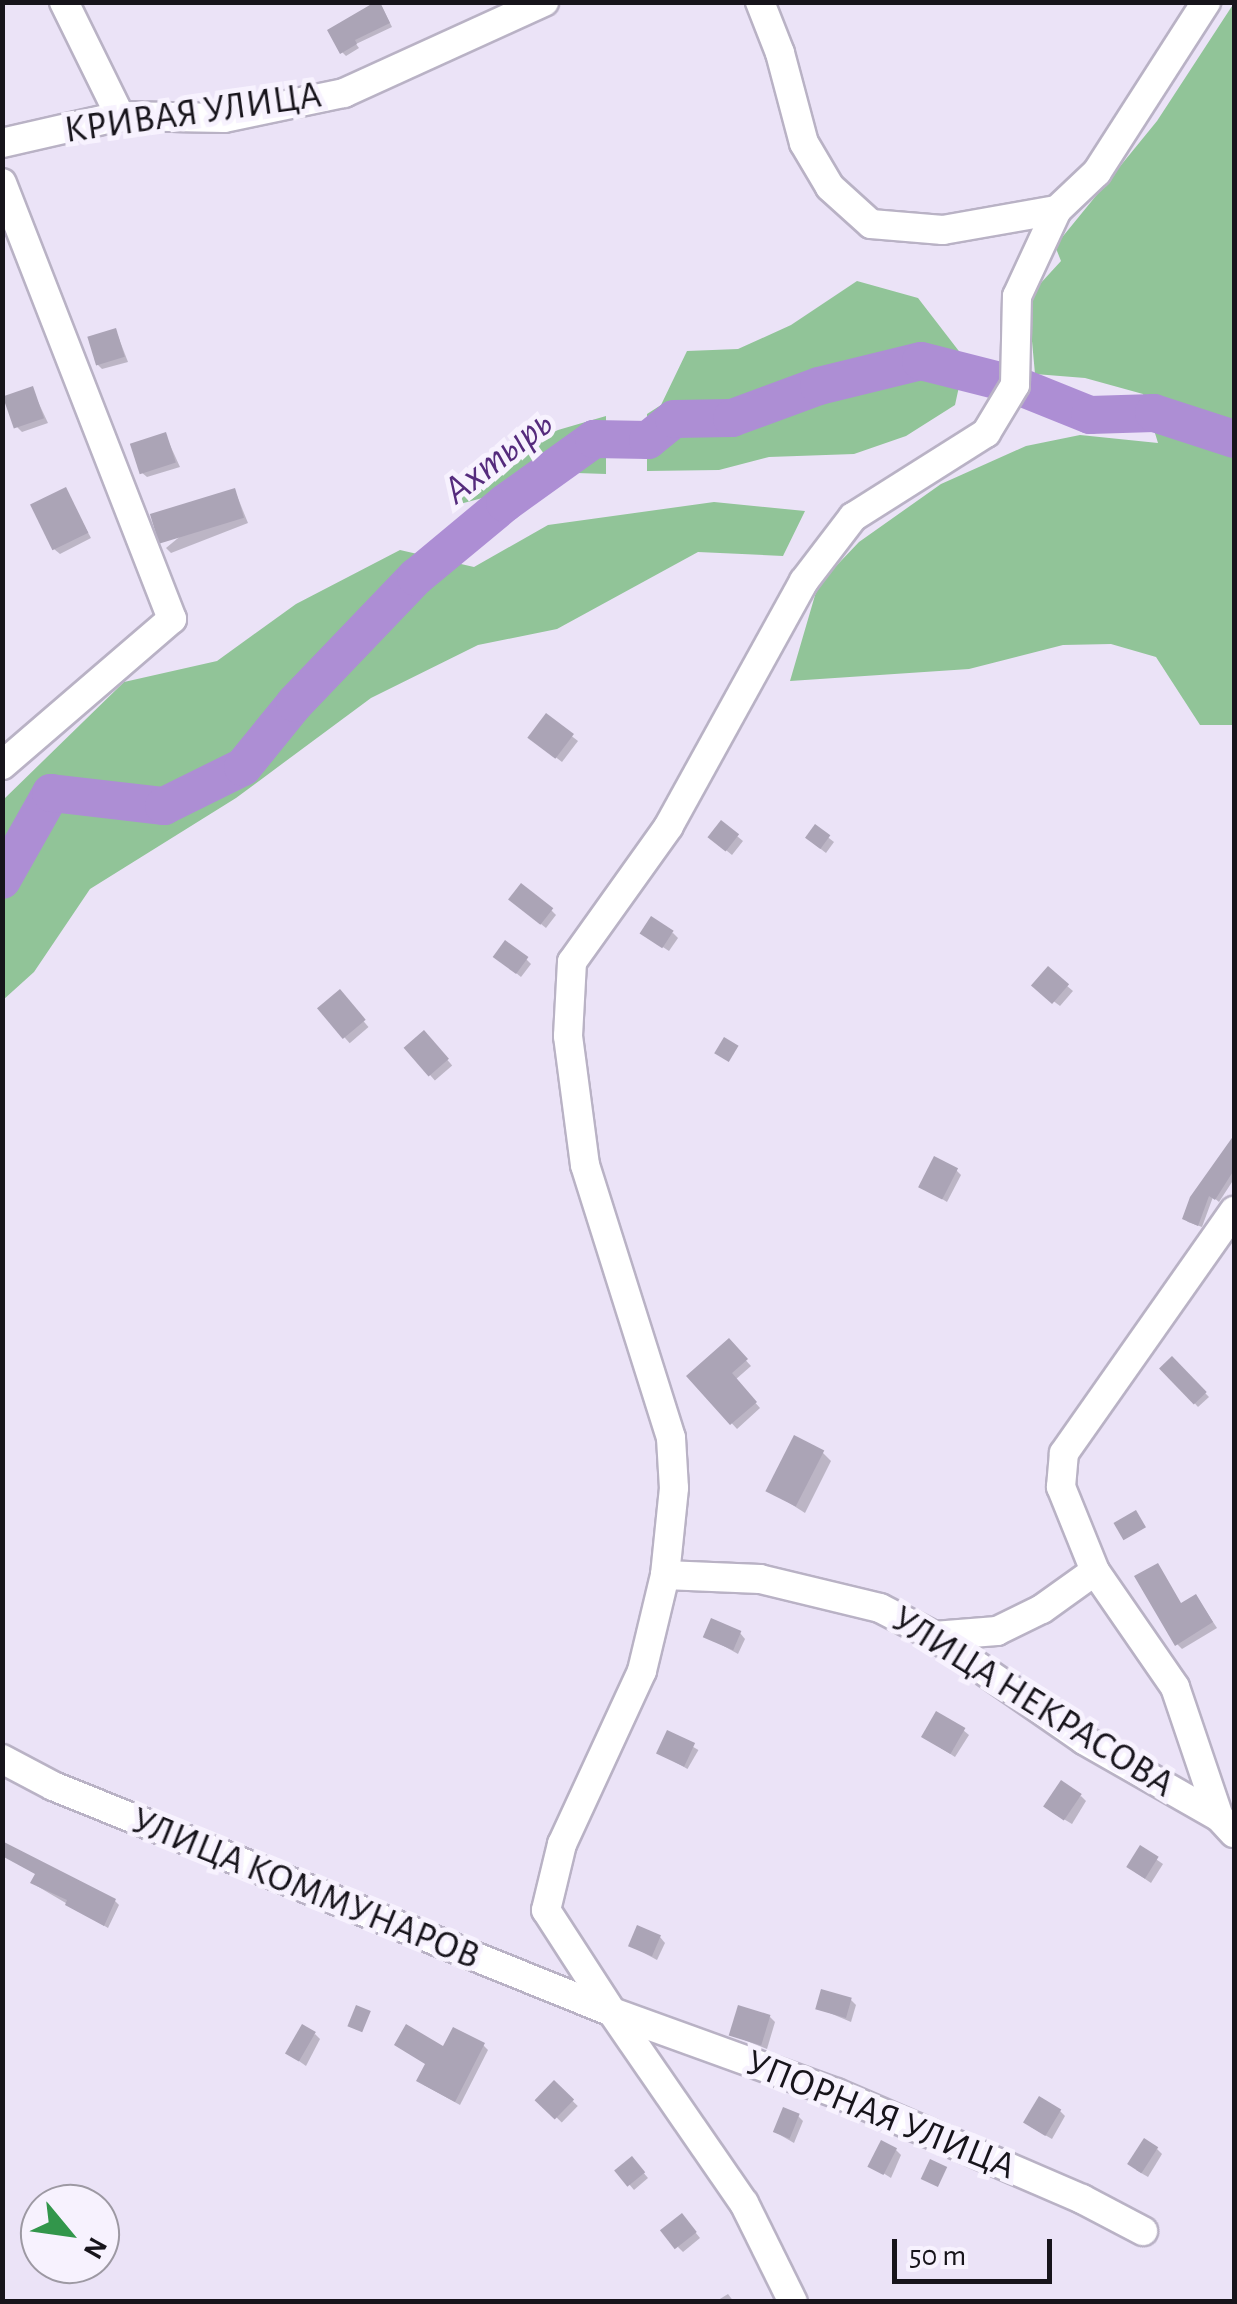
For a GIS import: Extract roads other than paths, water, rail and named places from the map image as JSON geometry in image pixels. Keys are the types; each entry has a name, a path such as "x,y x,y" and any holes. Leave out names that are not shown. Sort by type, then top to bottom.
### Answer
{"street":[{"path":"64,2 120,116"},
{"name":"КРИВАЯ УЛИЦА","path":"2,143 120,116 224,118 344,93 544,2"},
{"path":"760,2 780,53 804,144 830,187 872,224 943,230 1057,210"},
{"path":"792,2302 744,2203 546,1910 562,1844 642,1670 665,1575 674,1488 671,1438 585,1165 568,1036 572,962 670,826 804,581 853,517 986,433 1015,385 1017,296 1057,210 1097,172 1206,2"},
{"path":"2,183 172,619 2,765"},
{"name":"УЛИЦА НЕКРАСОВА","path":"1226,1825 1175,1687 1095,1571 1061,1488 1064,1453 1234,1210"},
{"path":"934,1636 998,1631 1042,1608 1095,1571"},
{"name":"УЛИЦА НЕКРАСОВА","path":"665,1575 760,1579 880,1608 934,1636 1084,1740 1226,1825"},
{"name":"УЛИЦА КОММУНАРОВ","path":"2,1760 70,1793 612,2012"},
{"name":"УПОРНАЯ УЛИЦА","path":"612,2012 836,2093 1082,2199 1144,2232"}],"waterway":[{"name":"Ахтырь","path":"2,880 51,793 164,806 243,767 295,703 416,577 505,503 594,439 648,440 674,419 732,418 819,386 921,361 1015,385 1090,415 1154,413 1234,439"}]}
